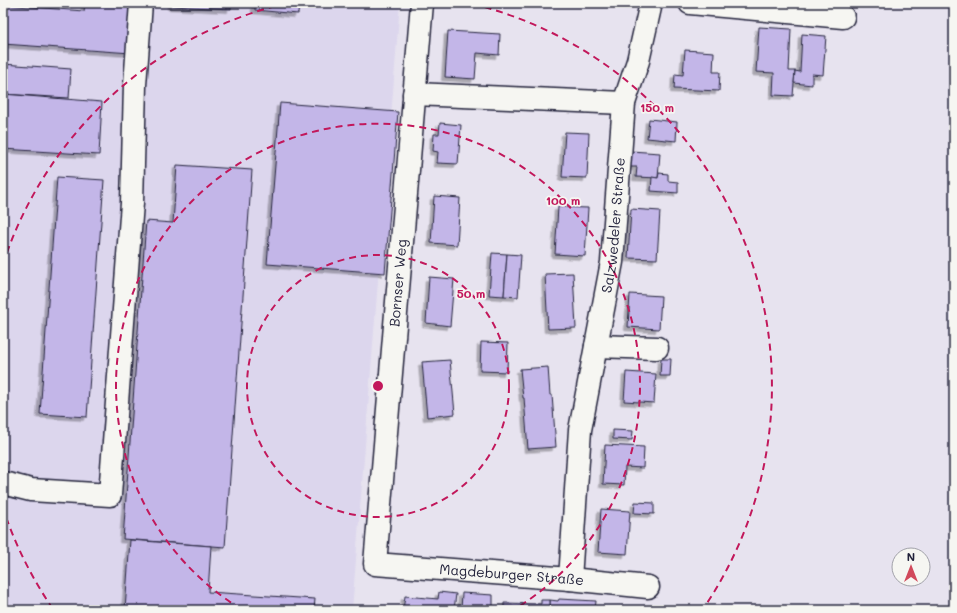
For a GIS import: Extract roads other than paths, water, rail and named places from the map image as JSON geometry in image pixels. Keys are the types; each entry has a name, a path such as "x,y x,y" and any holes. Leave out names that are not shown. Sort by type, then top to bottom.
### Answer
{"street":[{"path":"3,483 31,490 110,495 132,203 135,85 141,3"},
{"name":"Bornser Weg","path":"375,564 422,3"},
{"name":"Salzwedeler Straße","path":"570,579 580,430 612,262 624,103 638,61 651,3"},
{"path":"690,3 843,17"},
{"path":"414,94 624,103"},
{"path":"596,346 657,348"},
{"name":"Magdeburger Straße","path":"375,564 570,579 648,587"}]}
